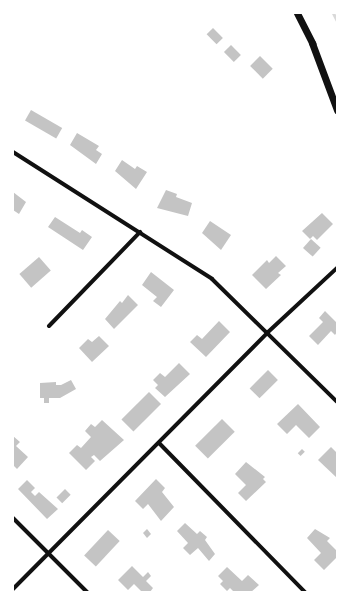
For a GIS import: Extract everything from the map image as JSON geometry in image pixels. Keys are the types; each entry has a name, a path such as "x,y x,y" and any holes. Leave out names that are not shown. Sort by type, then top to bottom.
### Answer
{"main road":[{"path":"297,13 312,43 337,110"}],"street":[{"path":"13,152 212,279 337,402"},
{"path":"49,326 140,232"},
{"path":"13,589 267,333 337,268"},
{"path":"159,443 305,592"},
{"path":"13,518 87,592"}],"building":[{"path":"213,28 223,38 217,44 207,34"},
{"path":"231,45 241,55 234,62 224,52"},
{"path":"260,56 273,69 263,79 250,66"},
{"path":"31,110 62,128 56,138 25,120"},
{"path":"77,133 99,146 96,150 102,154 96,164 70,145"},
{"path":"122,160 135,169 137,166 147,172 136,189 115,171"},
{"path":"166,190 177,194 176,197 192,203 188,216 157,208"},
{"path":"13,192 26,202 19,214 13,210"},
{"path":"322,213 333,224 317,240 313,236 310,239 302,231"},
{"path":"55,217 80,233 82,230 92,237 83,250 48,227"},
{"path":"210,221 231,235 221,250 202,233"},
{"path":"311,239 321,248 313,257 303,248"},
{"path":"276,256 286,266 278,273 281,275 266,289 252,275 267,260 269,263"},
{"path":"39,257 51,271 31,288 19,274"},
{"path":"151,272 174,290 161,307 153,301 157,297 142,285"},
{"path":"128,295 138,305 114,329 105,319 120,301 122,303"},
{"path":"325,311 337,323 337,332 335,335 331,331 318,345 309,336 323,322 319,318"},
{"path":"219,321 230,332 206,357 190,342 197,335 202,339"},
{"path":"99,336 109,346 92,362 79,348 88,339 92,342"},
{"path":"179,363 190,374 165,397 155,388 158,385 153,380 160,373 165,377"},
{"path":"268,370 278,380 260,398 250,388"},
{"path":"71,380 76,389 60,398 49,398 49,403 44,403 44,398 40,398 40,383 56,382 56,385 61,385"},
{"path":"149,392 161,404 133,432 121,420"},
{"path":"298,404 320,427 309,438 296,425 287,434 277,424"},
{"path":"222,419 235,432 208,459 195,446"},
{"path":"102,420 124,440 100,461 94,455 91,457 95,461 86,470 69,453 77,445 81,448 91,437 85,431 91,424 95,427"},
{"path":"13,436 20,442 16,446 28,457 17,469 13,465"},
{"path":"331,447 337,453 337,478 318,460"},
{"path":"302,449 305,452 301,456 298,453"},
{"path":"246,462 265,477 263,479 266,482 246,501 238,493 246,485 235,474"},
{"path":"156,479 165,488 162,492 174,507 161,521 148,504 143,509 135,501"},
{"path":"27,480 35,488 31,492 35,496 39,492 58,509 47,519 18,489"},
{"path":"65,489 71,495 62,503 57,497"},
{"path":"185,523 197,534 200,531 207,537 205,540 215,554 209,561 198,548 190,555 183,548 188,543 177,531"},
{"path":"147,529 151,534 147,538 143,533"},
{"path":"315,529 330,538 327,541 337,551 337,557 324,570 314,560 321,553 307,538"},
{"path":"108,530 120,541 96,567 84,556"},
{"path":"132,566 143,577 148,572 151,576 146,581 153,588 150,592 142,592 134,584 128,590 118,580"},
{"path":"227,567 242,581 248,575 259,585 251,592 234,592 230,588 227,591 220,584 223,581 218,576"}],"waterway":[{"path":"333,13 337,21"}]}
